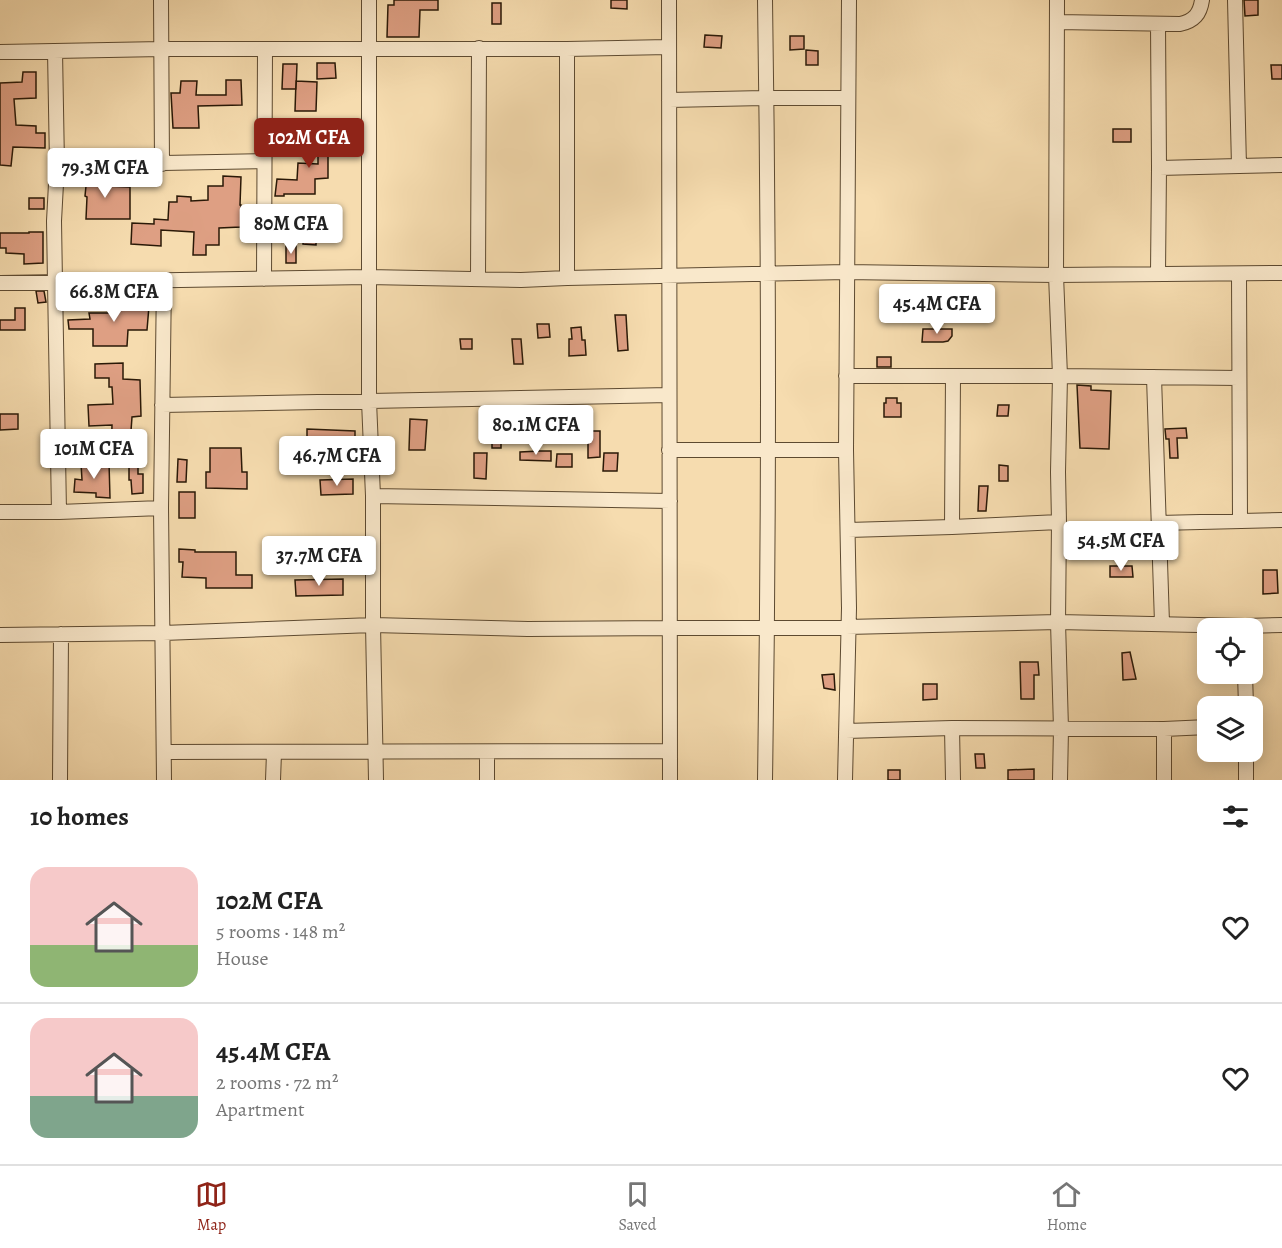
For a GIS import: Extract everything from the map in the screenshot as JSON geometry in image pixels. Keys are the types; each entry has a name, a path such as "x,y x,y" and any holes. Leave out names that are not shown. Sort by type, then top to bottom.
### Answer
{"street":[{"path":"161,0 162,164"},
{"path":"369,0 369,401 373,496 376,780"},
{"path":"669,0 670,780"},
{"path":"765,0 769,273 768,628 765,780"},
{"path":"845,780 848,627 846,272 849,0"},
{"path":"1057,0 1056,275 1060,376 1058,472 1060,780"},
{"path":"1057,22 1158,24 1188,22 1199,13 1202,0"},
{"path":"1235,0 1239,166"},
{"path":"1158,24 1158,273"},
{"path":"0,52 668,47"},
{"path":"478,279 479,48"},
{"path":"264,279 265,49"},
{"path":"567,49 567,278"},
{"path":"55,51 57,165 54,220 59,512"},
{"path":"669,100 848,98"},
{"path":"57,165 264,161"},
{"path":"1159,168 1282,165"},
{"path":"0,283 368,278 521,280 846,272 1056,275 1282,273"},
{"path":"1239,274 1240,520"},
{"path":"164,280 161,508 164,780"},
{"path":"846,376 1239,378"},
{"path":"952,527 953,376"},
{"path":"1154,377 1162,623"},
{"path":"162,405 669,395"},
{"path":"669,450 846,450"},
{"path":"373,496 670,501"},
{"path":"0,512 161,508"},
{"path":"1159,524 1282,520"},
{"path":"848,530 1059,522"},
{"path":"0,635 163,633 373,625 528,629 804,628 1058,622 1197,625"},
{"path":"1263,626 1282,625"},
{"path":"60,780 61,634"},
{"path":"846,731 952,728 1197,728"},
{"path":"952,728 953,780"},
{"path":"1164,729 1164,780"},
{"path":"164,752 670,751"},
{"path":"487,752 487,780"},
{"path":"273,780 274,753"},
{"path":"1246,762 1246,780"}],"building":[{"path":"394,0 438,0 438,10 420,10 419,37 387,37 388,5 394,5"},
{"path":"611,0 627,0 627,9 611,8"},
{"path":"1244,0 1258,0 1258,15 1245,16"},
{"path":"492,3 501,3 501,24 492,24"},
{"path":"705,35 722,36 721,48 704,47"},
{"path":"790,36 804,36 804,49 790,50"},
{"path":"806,50 818,51 818,65 806,65"},
{"path":"317,63 335,63 336,78 317,79"},
{"path":"283,64 297,64 296,89 282,89"},
{"path":"1271,65 1282,65 1282,79 1272,79"},
{"path":"23,72 36,72 36,98 14,99 16,125 36,126 36,133 45,133 45,148 13,147 11,166 0,165 0,83 22,82"},
{"path":"226,80 241,80 242,105 198,106 199,128 173,128 171,93 180,93 181,81 197,81 196,95 226,95"},
{"path":"296,81 317,82 316,111 295,111"},
{"path":"318,122 328,122 328,178 315,179 315,194 275,196 277,179 297,180 298,163 318,164"},
{"path":"1113,129 1131,129 1131,142 1113,142"},
{"path":"104,175 106,186 130,187 130,219 86,219 86,186 72,186 72,177"},
{"path":"223,176 241,177 241,227 219,228 219,245 206,245 206,255 193,255 194,232 161,230 161,246 131,244 132,223 154,224 154,219 168,220 169,202 177,202 177,196 191,197 191,201 208,200 208,186 223,186"},
{"path":"29,198 44,198 44,209 29,209"},
{"path":"304,213 317,214 316,245 303,244"},
{"path":"43,232 43,263 24,264 24,254 6,253 6,248 0,248 0,233"},
{"path":"286,246 296,246 296,263 286,263"},
{"path":"36,291 44,291 46,302 38,303"},
{"path":"109,296 123,296 123,304 149,306 147,330 128,330 127,346 93,346 93,329 69,329 68,320 90,319 89,313 109,313"},
{"path":"15,308 25,308 25,330 0,330 0,320 15,320"},
{"path":"615,315 626,315 628,350 618,351"},
{"path":"537,324 549,324 550,337 538,338"},
{"path":"581,327 586,355 569,356 571,328"},
{"path":"923,329 952,329 952,336 948,341 943,342 922,342"},
{"path":"460,339 472,339 472,349 461,349"},
{"path":"512,339 521,339 523,364 514,364"},
{"path":"877,357 891,357 891,367 877,367"},
{"path":"123,363 123,379 140,380 141,416 132,417 128,463 111,462 112,425 89,426 88,405 113,404 109,378 95,378 95,364"},
{"path":"1077,385 1091,386 1091,390 1111,391 1109,449 1080,448"},
{"path":"886,398 897,398 897,403 901,403 901,417 884,417"},
{"path":"998,405 1009,405 1008,416 997,416"},
{"path":"0,414 18,414 18,429 0,430"},
{"path":"410,419 427,420 425,450 409,450"},
{"path":"1186,428 1187,438 1177,438 1178,458 1170,458 1169,439 1166,439 1165,429"},
{"path":"307,429 355,431 355,450 307,448"},
{"path":"492,431 501,431 501,448 492,448"},
{"path":"588,431 600,431 600,457 588,458"},
{"path":"210,448 241,448 242,472 247,472 247,489 206,488 206,472 210,472"},
{"path":"551,451 551,461 520,460 520,452"},
{"path":"474,453 487,453 486,479 474,478"},
{"path":"604,453 618,453 617,471 603,471"},
{"path":"557,454 572,454 572,467 556,467"},
{"path":"178,459 187,460 186,482 177,482"},
{"path":"109,462 110,498 96,497 96,493 74,492 75,479 82,480 81,463"},
{"path":"999,465 1008,466 1008,481 999,481"},
{"path":"129,466 138,466 138,474 143,474 143,493 132,494"},
{"path":"353,479 353,494 321,495 320,480"},
{"path":"979,486 988,486 986,511 978,511"},
{"path":"179,492 195,492 195,518 179,518"},
{"path":"326,541 344,541 344,560 326,560"},
{"path":"179,549 195,550 195,552 236,552 236,575 252,575 252,588 206,588 206,578 182,577 183,562 179,562"},
{"path":"1110,566 1132,566 1133,577 1110,577"},
{"path":"1263,570 1277,570 1278,593 1263,594"},
{"path":"343,579 343,595 296,596 295,580"},
{"path":"1130,652 1136,679 1123,680 1122,653"},
{"path":"1020,662 1038,662 1039,675 1034,675 1034,699 1021,699"},
{"path":"834,674 835,690 824,688 822,675"},
{"path":"923,684 937,684 937,699 923,700"},
{"path":"975,754 984,754 985,768 976,768"},
{"path":"1034,769 1034,780 1008,780 1008,770"},
{"path":"888,770 900,770 900,780 888,780"}]}
